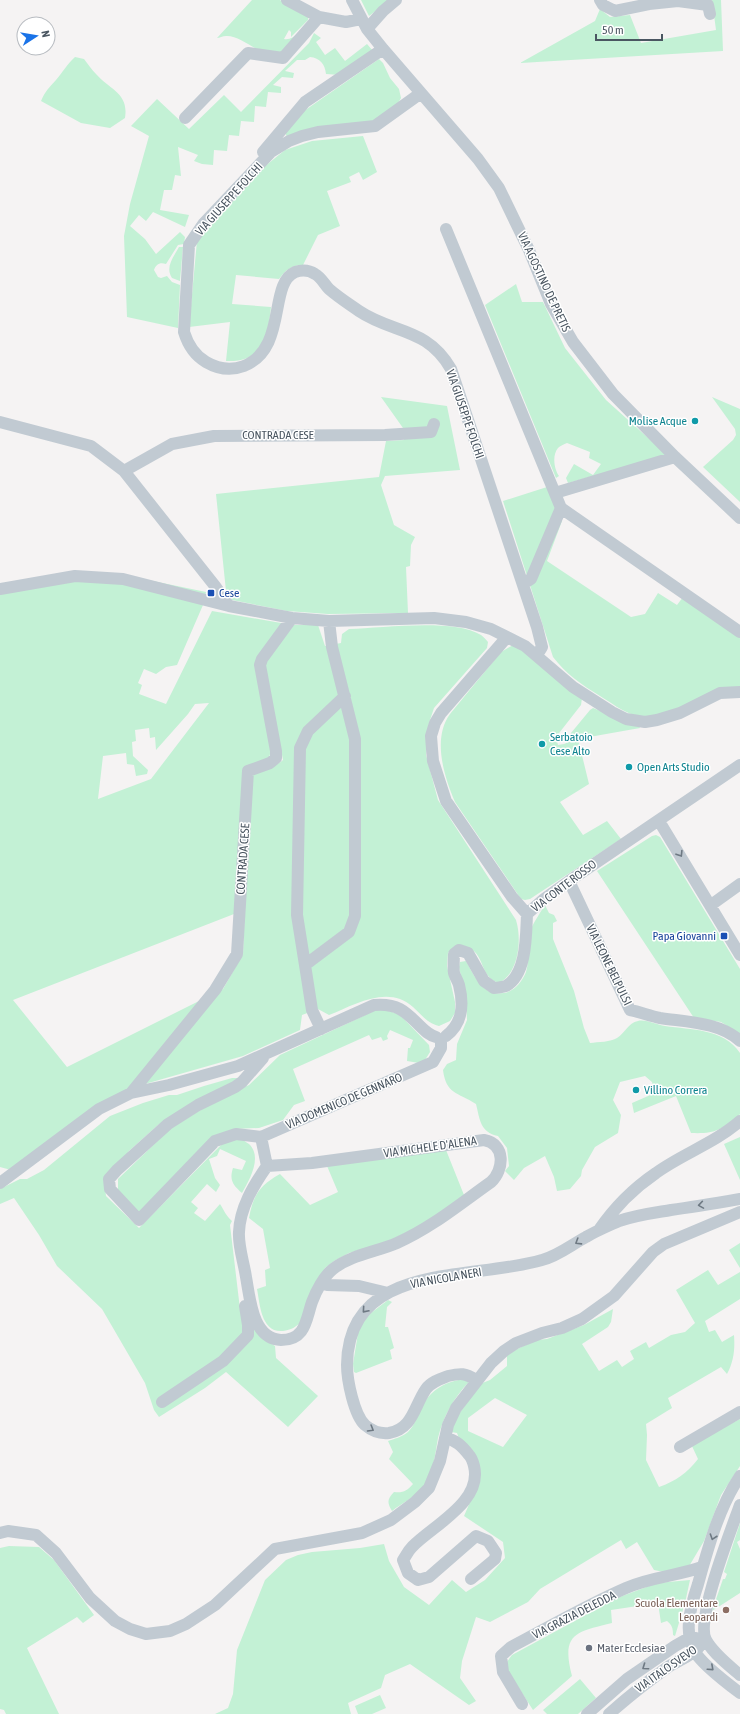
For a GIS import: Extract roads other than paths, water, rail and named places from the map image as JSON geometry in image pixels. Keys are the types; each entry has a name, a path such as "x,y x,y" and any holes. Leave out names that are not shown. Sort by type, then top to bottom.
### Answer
{"street":[{"path":"287,0 319,17 364,24 396,0"},
{"name":"VIA AGOSTINO DE PRETIS","path":"352,0 364,24 383,49 478,159 499,188 529,250 551,304 572,342 613,394 675,457 740,518"},
{"path":"600,0 603,5 615,11 634,4 678,1 708,5 710,14"},
{"path":"185,118 248,53 283,58 319,17"},
{"path":"269,150 305,102 383,49"},
{"name":"VIA GIUSEPPE FOLCHI","path":"421,93 375,126 318,132 302,136 269,150 204,223 189,245 183,325 186,340 193,352 200,359 213,366 227,369 239,368 251,363 260,356 267,346 272,333 283,286 287,278 294,272 305,270 316,274 330,290 362,313 425,340 445,358 451,369 537,627 542,647 536,655"},
{"path":"446,229 561,508 740,632"},
{"path":"0,422 91,446 124,471 215,586 229,606"},
{"name":"CONTRADA CESE","path":"124,471 172,444 214,436 385,435 431,432 434,424"},
{"path":"555,493 675,457"},
{"path":"523,584 531,579 561,508"},
{"path":"0,589 75,576 123,579 229,606 292,618 329,621 434,618 466,622 507,637 536,655 573,687 612,712 626,719 644,722 658,720 680,713 720,694 740,692"},
{"name":"CONTRADA CESE","path":"131,1093 216,990 237,954 248,771 270,763 276,758 260,665 262,659 292,618"},
{"path":"305,965 349,932 355,916 355,739 332,647 329,621"},
{"path":"507,637 440,713 431,736 433,761 446,801 512,897 527,914"},
{"path":"321,1029 312,1010 297,915 300,748 308,731 345,696"},
{"name":"VIA CONTE ROSSO","path":"441,1038 453,1031 460,1019 463,1006 459,984 454,972 454,954 459,950 468,953 484,981 494,988 505,986 512,981 522,963 527,914 544,899 569,881 740,765"},
{"path":"659,821 740,955"},
{"name":"VIA LEONE BELPULSI","path":"569,881 630,1010 717,1028 731,1034 740,1041"},
{"path":"711,905 740,884"},
{"path":"0,1183 99,1109 131,1093 169,1085 238,1066 374,1005 386,1004 402,1010 427,1034 441,1038"},
{"name":"VIA DOMENICO DE GENNARO","path":"262,1137 432,1062 440,1048 441,1038"},
{"path":"162,1402 223,1361 248,1335 248,1324 244,1302 249,1295 239,1233 243,1211 253,1187 267,1166 262,1137 236,1134 215,1141 139,1220 110,1188 109,1180 117,1170 168,1124 198,1105 242,1082 267,1054"},
{"path":"599,1230 609,1214 656,1173 698,1149 740,1122"},
{"name":"VIA MICHELE D'ALENA","path":"249,1295 255,1318 260,1329 270,1337 281,1340 290,1339 305,1327 312,1301 331,1270 343,1262 396,1244 428,1228 496,1178 501,1163 500,1152 496,1145 492,1141 484,1140 312,1163 267,1166"},
{"name":"VIA NICOLA NERI","path":"476,1380 467,1374 455,1375 433,1382 426,1388 412,1417 405,1427 396,1432 383,1434 374,1432 364,1424 357,1412 348,1379 347,1362 349,1338 354,1325 372,1303 388,1293 404,1286 453,1275 512,1268 543,1260 560,1253 599,1230 620,1221 647,1213 740,1199"},
{"path":"0,1533 8,1531 36,1535 56,1552 90,1598 115,1621 146,1634 170,1631 186,1624 215,1605 275,1549 362,1533 391,1520 415,1502 429,1488 440,1461 448,1425 456,1408 490,1363 516,1343 542,1333 562,1328 582,1319 614,1296 653,1252 664,1244 740,1212"},
{"path":"322,1283 327,1285 359,1286 388,1293"},
{"path":"680,1447 740,1412"},
{"path":"445,1438 452,1439 460,1444 472,1458 476,1473 470,1495 452,1514 411,1548 404,1560 408,1573 418,1580 429,1577 476,1536 488,1541 496,1553 495,1559 471,1579"},
{"path":"740,1476 726,1500 720,1515 702,1567 689,1622 689,1638 695,1652 709,1667 740,1693"},
{"path":"740,1505 709,1597 704,1626 705,1640 722,1659 740,1675"},
{"path":"720,1515 734,1521"},
{"name":"VIA GRAZIA DELEDDA","path":"522,1704 502,1672 501,1656 511,1647 626,1588 655,1578 689,1572 702,1567"},
{"path":"695,1593 709,1597"},
{"name":"VIA ITALO SVEVO","path":"588,1714 627,1679 689,1638 705,1640"},
{"name":"VIA ITALO SVEVO","path":"609,1714 635,1691 667,1668 695,1652 705,1640"},
{"path":"659,1657 667,1668"}],"place":[{"name":"Molise Acque","path":"695,421"},
{"name":"Cese","path":"211,593"},
{"name":"Serbatoio Cese Alto","path":"542,744"},
{"name":"Open Arts Studio","path":"629,767"},
{"name":"Papa Giovanni","path":"724,936"},
{"name":"Villino Correra","path":"636,1090"},
{"name":"Scuola Elementare Leopardi","path":"726,1610"},
{"name":"Mater Ecclesiae","path":"589,1648"}]}
